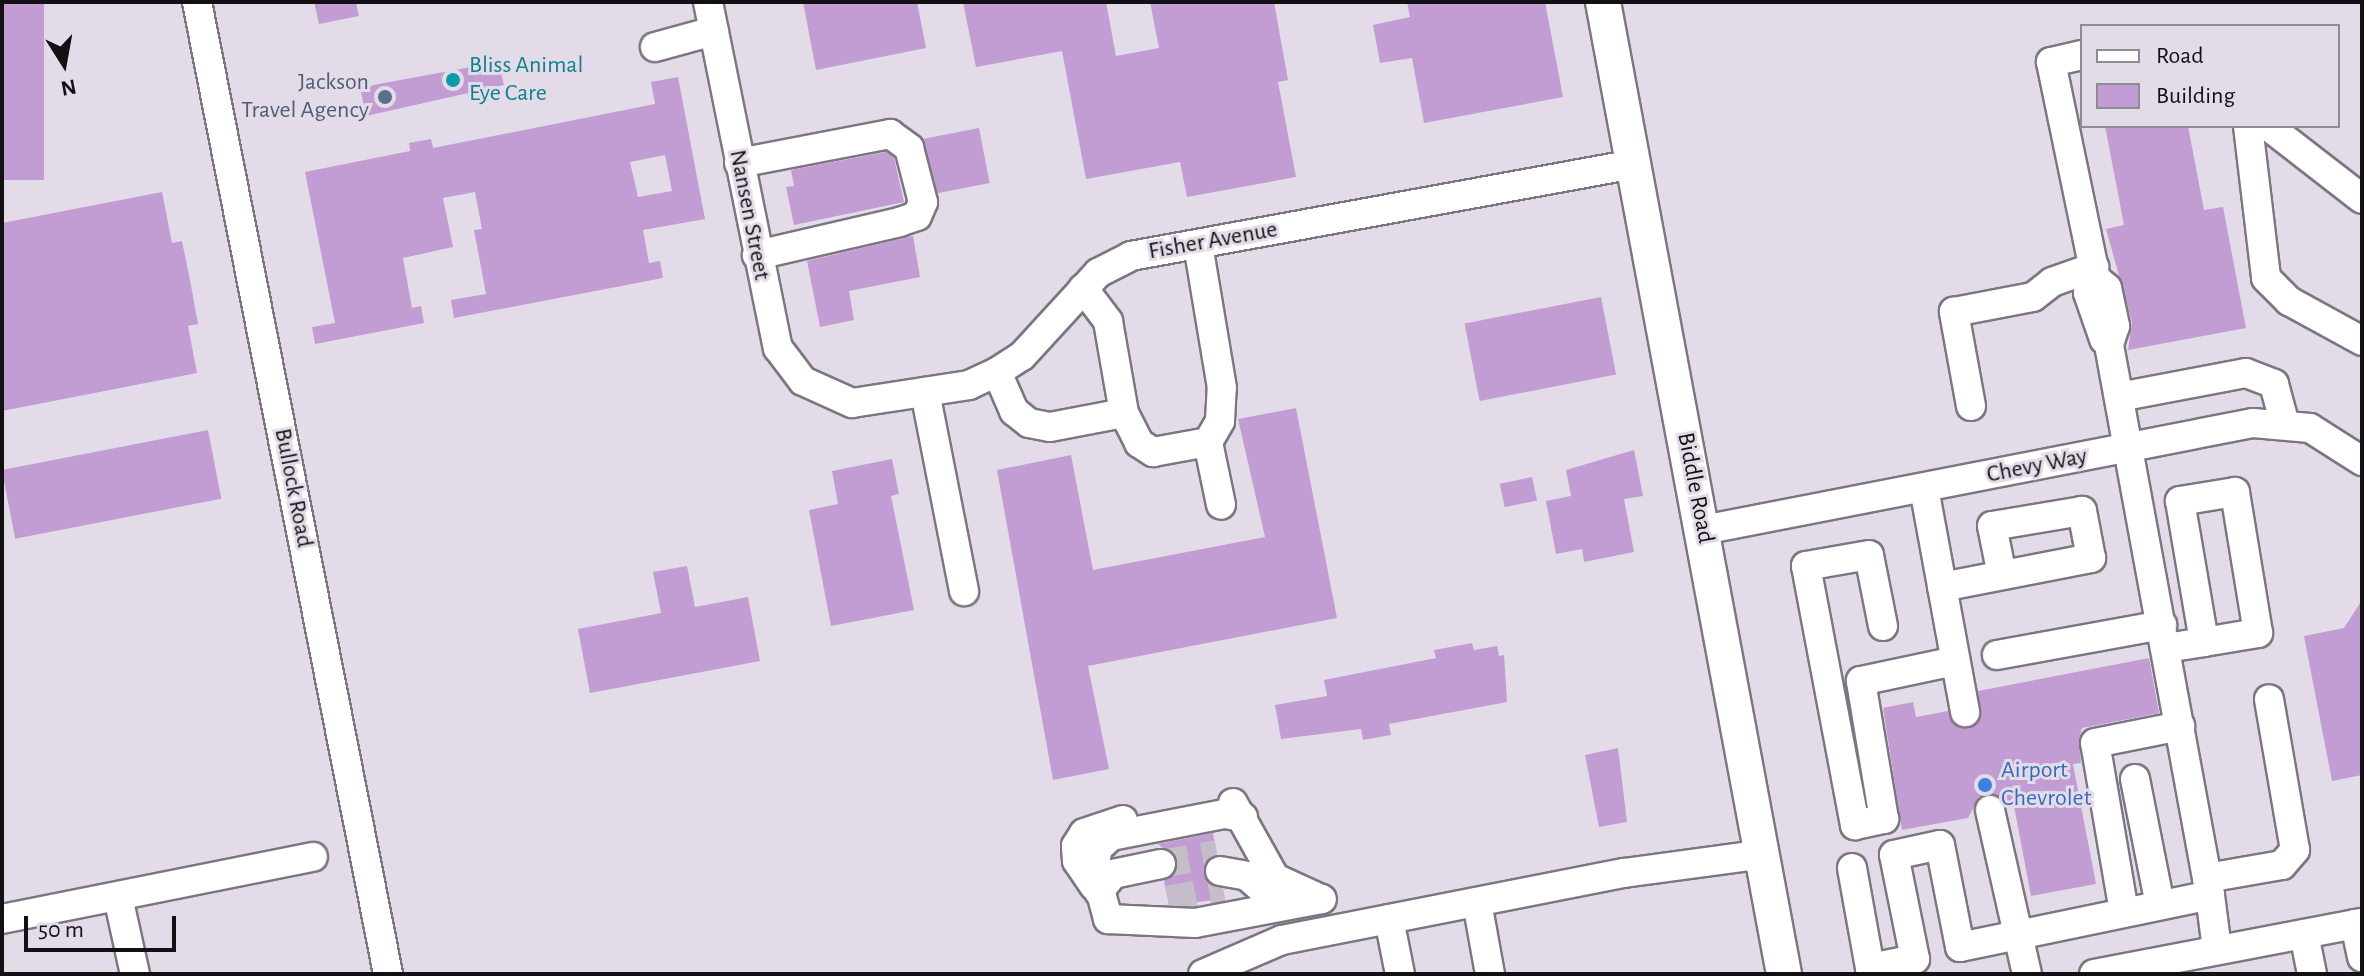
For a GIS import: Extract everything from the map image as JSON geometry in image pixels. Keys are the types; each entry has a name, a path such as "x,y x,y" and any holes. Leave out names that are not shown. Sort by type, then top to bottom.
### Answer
{"main road":[{"name":"Biddle Road","path":"1603,2 1784,974"}],"street":[{"name":"Bullock Road","path":"197,2 388,974"},
{"name":"Nansen Street","path":"708,2 778,348 803,381 836,400"},
{"path":"655,47 714,31"},
{"path":"2080,55 2051,62 2095,273 2088,293 2097,331 2109,345 2209,887 2217,950"},
{"path":"2248,128 2266,278 2289,301 2362,341"},
{"path":"2271,128 2362,199"},
{"path":"739,163 890,134 909,148 923,202 917,216 900,222 757,255"},
{"name":"Fisher Avenue","path":"836,400 870,402 969,385 997,372 1030,348 1083,288 1131,256 1634,164"},
{"path":"1198,244 1222,388 1220,421 1208,442 1221,505"},
{"path":"1971,406 1954,312 2033,297 2052,282 2095,273"},
{"path":"1083,288 1108,321 1124,413 1139,443 1153,452 1208,442"},
{"path":"997,372 1014,411 1029,423 1050,427 1124,413"},
{"path":"2119,397 2246,373 2274,384 2284,421 2310,428 2362,461"},
{"path":"925,392 964,591"},
{"name":"Chevy Way","path":"1703,530 2284,421"},
{"path":"1924,488 1965,712"},
{"path":"1997,655 2164,636 2204,642 2258,633 2235,492 2180,501 2204,642"},
{"path":"1883,626 1869,555 1806,566 1855,825 1884,819 1861,681 1955,661"},
{"path":"1942,587 2002,575"},
{"path":"1852,868 1870,968 2160,905 2282,865 2295,850 2269,699"},
{"path":"2124,912 2095,743 2180,726"},
{"path":"2135,779 2160,905"},
{"path":"1099,892 1108,919 1120,924 1156,917 1195,923 1242,881 1322,899 1275,878 1243,817 1231,801 1220,800 1099,825 1076,846 1084,877 1119,905 1165,882"},
{"path":"1990,810 2027,974"},
{"path":"1915,959 1894,855 1940,845 1960,947"},
{"path":"1203,974 1251,964 1282,940 1477,902 1764,854"},
{"path":"2,919 313,857"},
{"path":"118,897 135,974"},
{"path":"1477,902 1490,974"},
{"path":"1389,919 1400,974"},
{"path":"2094,974 2163,968 2217,950 2359,923 2362,957"},
{"path":"2304,934 2312,974"}],"building":[{"path":"2,2 44,2 44,180 2,180"},
{"path":"314,2 356,2 359,16 319,24"},
{"path":"803,2 917,2 926,48 816,70"},
{"path":"963,2 1106,2 1116,56 1159,48 1150,2 1274,2 1288,80 1278,82 1296,177 1187,197 1180,162 1086,179 1062,51 976,67"},
{"path":"1407,2 1545,2 1563,97 1424,123 1412,58 1380,63 1373,25 1410,17"},
{"path":"498,62 504,85 366,116 361,92 373,85"},
{"path":"678,77 705,219 643,230 649,263 660,261 663,278 454,318 451,300 486,294 474,230 482,229 475,192 443,198 453,247 403,258 412,308 421,306 424,323 315,344 312,327 335,323 305,172 410,151 409,143 431,139 433,148 655,104 651,82","holes":["665,155 672,191 638,197 630,162"]},
{"path":"979,128 990,183 935,194 924,139"},
{"path":"2105,128 2188,128 2204,210 2223,207 2246,328 2128,350 2132,322 2106,229 2124,225"},
{"path":"886,152 894,158 904,202 794,225 786,187 794,186 791,170"},
{"path":"162,192 172,243 182,241 190,280 198,324 188,326 197,373 2,411 2,223"},
{"path":"913,236 920,277 849,291 854,320 820,327 807,261"},
{"path":"1601,297 1616,375 1480,401 1465,324"},
{"path":"1296,408 1337,618 1088,666 1109,769 1053,780 997,470 1071,455 1093,570 1265,537 1238,419"},
{"path":"208,430 221,499 15,539 2,470"},
{"path":"1634,450 1643,496 1624,499 1634,552 1584,562 1582,549 1556,554 1546,501 1571,496 1566,470"},
{"path":"892,459 899,494 891,496 914,610 831,626 809,510 838,504 832,471"},
{"path":"1532,477 1537,500 1505,507 1500,484"},
{"path":"687,566 695,607 748,597 760,661 590,693 578,629 661,613 653,572"},
{"path":"2362,600 2362,775 2332,781 2304,636 2344,628"},
{"path":"1472,643 1474,650 1497,646 1499,656 1504,655 1507,702 1389,724 1391,735 1363,740 1361,729 1281,739 1275,705 1327,696 1324,680 1436,658 1434,650"},
{"name":"Airport Chevrolet","path":"2149,658 2159,713 2082,728 2079,738 2081,763 2073,764 2096,884 2031,896 2014,806 2007,807 1994,794 1979,797 1968,818 1902,830 1883,708 1913,702 1916,717 1948,711 1953,724 1969,728 1981,717 1978,691"},
{"path":"1618,748 1627,822 1599,827 1585,755"},
{"path":"1213,833 1217,855 1207,861 1204,876 1223,889 1225,899 1169,905 1164,881 1178,861 1158,844"}],"tunnel":[{"path":"1161,864 1217,854"},
{"path":"1168,900 1223,889"}],"place":[{"name":"Bliss Animal Eye Care","path":"453,80"},
{"name":"Jackson Travel Agency","path":"385,97"},
{"name":"Airport Chevrolet","path":"1985,785"}]}
